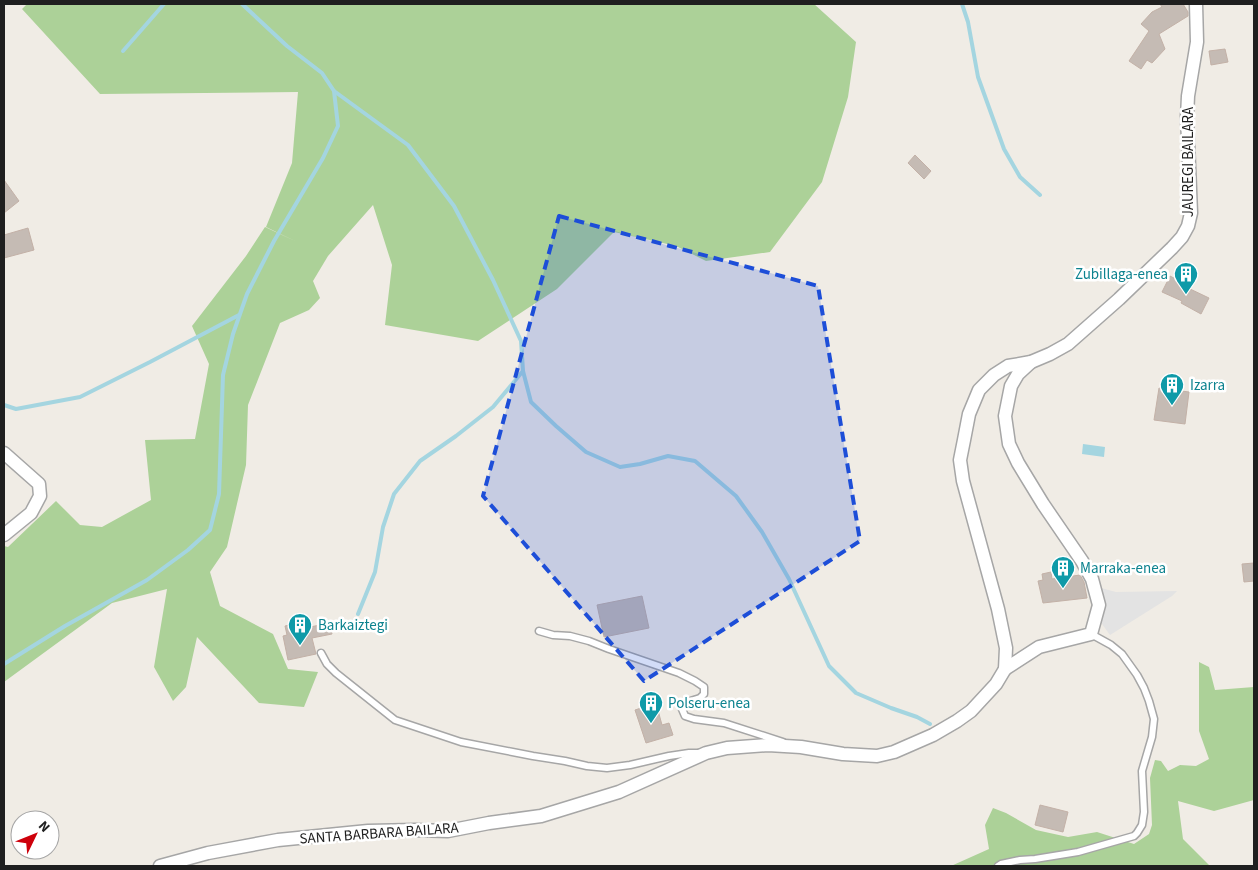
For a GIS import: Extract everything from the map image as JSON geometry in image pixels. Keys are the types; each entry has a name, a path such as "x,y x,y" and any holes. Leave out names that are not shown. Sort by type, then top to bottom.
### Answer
{"street":[{"name":"JAUREGI BAILARA","path":"1006,670 1006,648 998,609 963,481 960,460 970,414 979,390 994,375 1008,366 1032,362 1068,344 1112,306 1182,237 1188,226 1191,213 1187,117 1188,96 1197,42 1196,4"},
{"path":"1032,362 1018,374 1011,386 1005,416 1009,444 1028,479 1092,579 1099,605 1091,634"},
{"path":"4,453 39,484 40,496 31,513 4,535"},
{"name":"SANTA BARBARA BAILARA","path":"160,866 208,853 278,840 368,831 448,831 488,823 541,816 619,792 706,753 727,748 801,747 843,754 877,756 894,752 933,735 958,721 984,697 1006,670 1039,647 1091,634"}],"lane":[{"path":"539,631 589,641 695,681 704,687 704,694 700,698 687,702 682,709 685,716 724,723 801,747"},
{"path":"998,866 1020,860 1086,850 1134,836 1142,825 1144,812 1142,771 1152,737 1154,720 1149,701 1137,675 1122,654 1112,645 1091,634"},
{"path":"321,653 327,664 336,673 395,720 461,742 587,766 607,768 679,754 706,753"}],"highlighted area":[{"path":"559,216 818,286 860,541 644,681 483,496"}],"green space":[{"path":"27,4 814,4 856,42 848,97 822,182 770,252 706,261 676,246 614,232 557,289 478,341 385,325 392,265 373,205 328,256 313,281 320,298 309,310 280,323 248,405 246,465 227,547 210,572 220,606 273,634 288,669 318,672 304,707 259,703 197,637 186,687 173,701 154,667 167,589 112,603 4,682 4,546 8,547 56,501 80,525 102,527 151,500 145,440 195,439 209,364 192,326 246,256 265,227 295,241 266,227 292,163 298,92 100,94 22,9"},
{"path":"1199,662 1209,667 1215,690 1254,687 1254,800 1214,811 1178,801 1183,839 1210,866 951,866 989,849 985,825 993,808 1036,830 1068,837 1097,832 1134,844 1149,834 1152,825 1150,778 1155,760 1161,761 1168,771 1180,765 1196,766 1209,759 1199,731"}],"shaded area":[{"path":"1101,588 1116,592 1177,591 1110,635 1097,617"}],"water":[{"path":"1083,444 1105,447 1104,457 1082,454"}],"building":[{"path":"1160,4 1183,4 1188,12 1188,16 1159,34 1165,49 1152,63 1147,60 1141,69 1129,61 1149,31 1141,24 1152,12 1162,7"},
{"path":"1225,49 1228,62 1211,65 1209,51"},
{"path":"915,155 931,171 924,179 908,163"},
{"path":"4,180 19,201 4,213"},
{"path":"28,228 34,250 4,258 4,235"},
{"name":"Zubillaga-enea","path":"1170,276 1189,286 1188,288 1209,298 1201,314 1181,303 1182,301 1162,292"},
{"name":"Izarra","path":"1159,388 1189,392 1185,424 1154,420"},
{"path":"1254,563 1254,581 1244,582 1242,564"},
{"name":"Marraka-enea","path":"1051,572 1052,579 1080,575 1084,582 1087,598 1043,603 1038,581 1043,580 1042,574"},
{"path":"642,596 649,628 604,637 597,605"},
{"name":"Barkaiztegi","path":"298,623 298,625 309,623 310,627 330,623 332,634 312,638 316,654 288,660 283,636 287,635 285,626"},
{"name":"Polseru-enea","path":"656,703 662,725 669,723 673,735 646,743 635,710"},
{"path":"1040,805 1068,812 1063,832 1035,825"}],"waterway":[{"path":"123,51 164,4"},
{"path":"4,664 65,626 147,580 188,550 210,530 219,494 223,375 233,334 247,294 274,241 323,158 338,126 334,91 322,73 287,46 242,4"},
{"path":"962,4 968,22 978,77 1004,149 1020,177 1040,195"},
{"path":"334,91 408,145 454,206 493,280 521,341 523,371 493,407 420,461 394,494 383,527 375,572 358,614"},
{"path":"4,405 16,409 80,397 239,315"},
{"path":"523,371 531,402 586,452 620,467 640,464 668,456 695,461 736,496 762,532 789,579 829,666 856,693 930,724"}],"place":[{"name":"Zubillaga-enea","path":"1186,295"},
{"name":"Izarra","path":"1172,406"},
{"name":"Marraka-enea","path":"1063,589"},
{"name":"Barkaiztegi","path":"300,646"},
{"name":"Polseru-enea","path":"651,724"}]}
